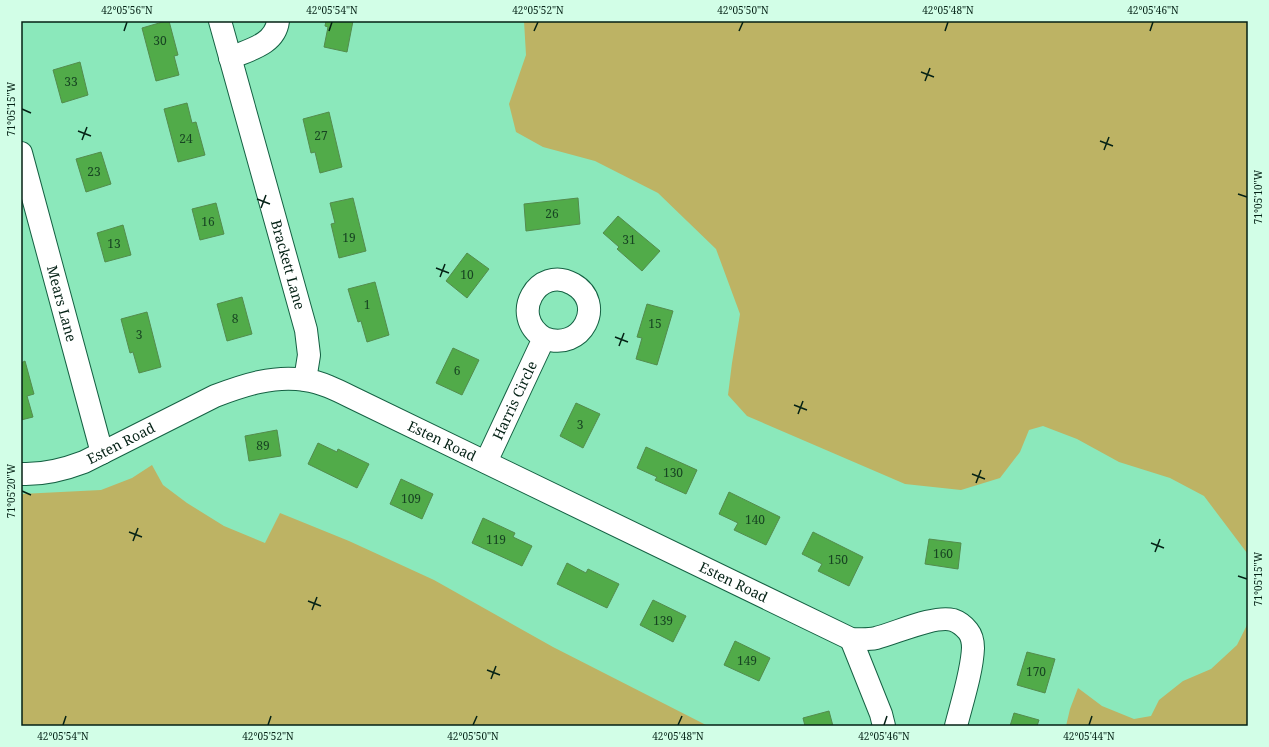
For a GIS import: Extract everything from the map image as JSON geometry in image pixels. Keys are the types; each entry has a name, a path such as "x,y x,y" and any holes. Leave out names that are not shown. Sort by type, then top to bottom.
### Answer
{"street":[{"name":"Brackett Lane","path":"220,21 306,330 309,355 305,380"},
{"path":"230,58 265,43 273,34 278,21"},
{"name":"Mears Lane","path":"21,153 102,454"},
{"name":"Harris Circle","path":"486,462 544,338"},
{"name":"Esten Road","path":"21,474 48,473 67,469 102,454 215,396 235,388 270,380 288,378 320,383 851,639 875,638 933,621 954,620 964,626 973,640 970,670 956,726"},
{"path":"851,639 881,714 884,726"}],"shaded area":[{"path":"524,21 1248,21 1248,558 1247,553 1204,496 1170,478 1119,462 1077,439 1043,426 1029,430 1020,452 1000,478 961,490 905,484 747,416 728,395 740,314 716,249 658,193 595,161 543,147 516,132 509,104 526,55"},
{"path":"152,465 163,485 187,503 224,526 265,543 280,513 349,541 434,580 553,647 708,726 21,726 21,494 101,490 132,478"},
{"path":"1248,623 1248,726 1066,726 1070,709 1078,688 1102,706 1134,719 1151,716 1159,700 1183,681 1211,669 1237,645"}],"building":[{"path":"169,21 178,55 174,56 179,75 156,81 142,28"},
{"path":"326,21 353,21 347,52 324,47 328,27 325,26"},
{"path":"80,62 88,95 62,103 53,70"},
{"path":"187,103 192,123 196,122 205,155 178,162 164,109"},
{"path":"329,112 342,167 320,173 315,152 311,153 303,119"},
{"path":"101,152 111,184 86,192 76,159"},
{"path":"353,198 366,251 339,258 331,224 335,223 330,203"},
{"path":"578,198 580,224 526,231 524,204"},
{"path":"216,203 224,234 200,240 192,209"},
{"path":"618,216 660,251 642,271 617,249 619,247 603,233"},
{"path":"123,225 131,255 105,262 97,233"},
{"path":"467,253 489,269 467,298 446,281"},
{"path":"375,282 389,335 367,342 361,321 358,322 348,289"},
{"path":"242,297 252,334 227,341 217,304"},
{"path":"647,304 673,311 657,365 636,359 642,338 637,337"},
{"path":"147,312 161,367 139,373 133,352 130,353 121,319"},
{"path":"453,348 479,360 462,395 436,383"},
{"path":"25,361 34,394 27,396 33,417 21,420 21,363"},
{"path":"576,403 600,414 583,448 560,436"},
{"path":"277,430 281,456 249,461 245,436"},
{"path":"318,443 337,452 338,449 369,464 357,488 308,464"},
{"path":"646,447 697,470 686,494 655,480 657,477 637,468"},
{"path":"401,479 433,494 422,519 390,504"},
{"path":"729,492 780,517 766,545 734,530 738,523 719,514"},
{"path":"483,518 515,533 513,537 532,546 522,566 472,543"},
{"path":"813,532 863,557 849,586 818,571 822,564 802,554"},
{"path":"929,539 961,543 958,569 925,564"},
{"path":"567,563 586,573 588,569 619,584 607,608 557,584"},
{"path":"653,600 686,616 673,642 640,625"},
{"path":"735,641 770,658 759,681 724,665"},
{"path":"1027,652 1055,659 1045,693 1017,685"},
{"path":"829,711 833,726 805,726 803,718"},
{"path":"1014,713 1039,720 1037,726 1010,726"}]}
